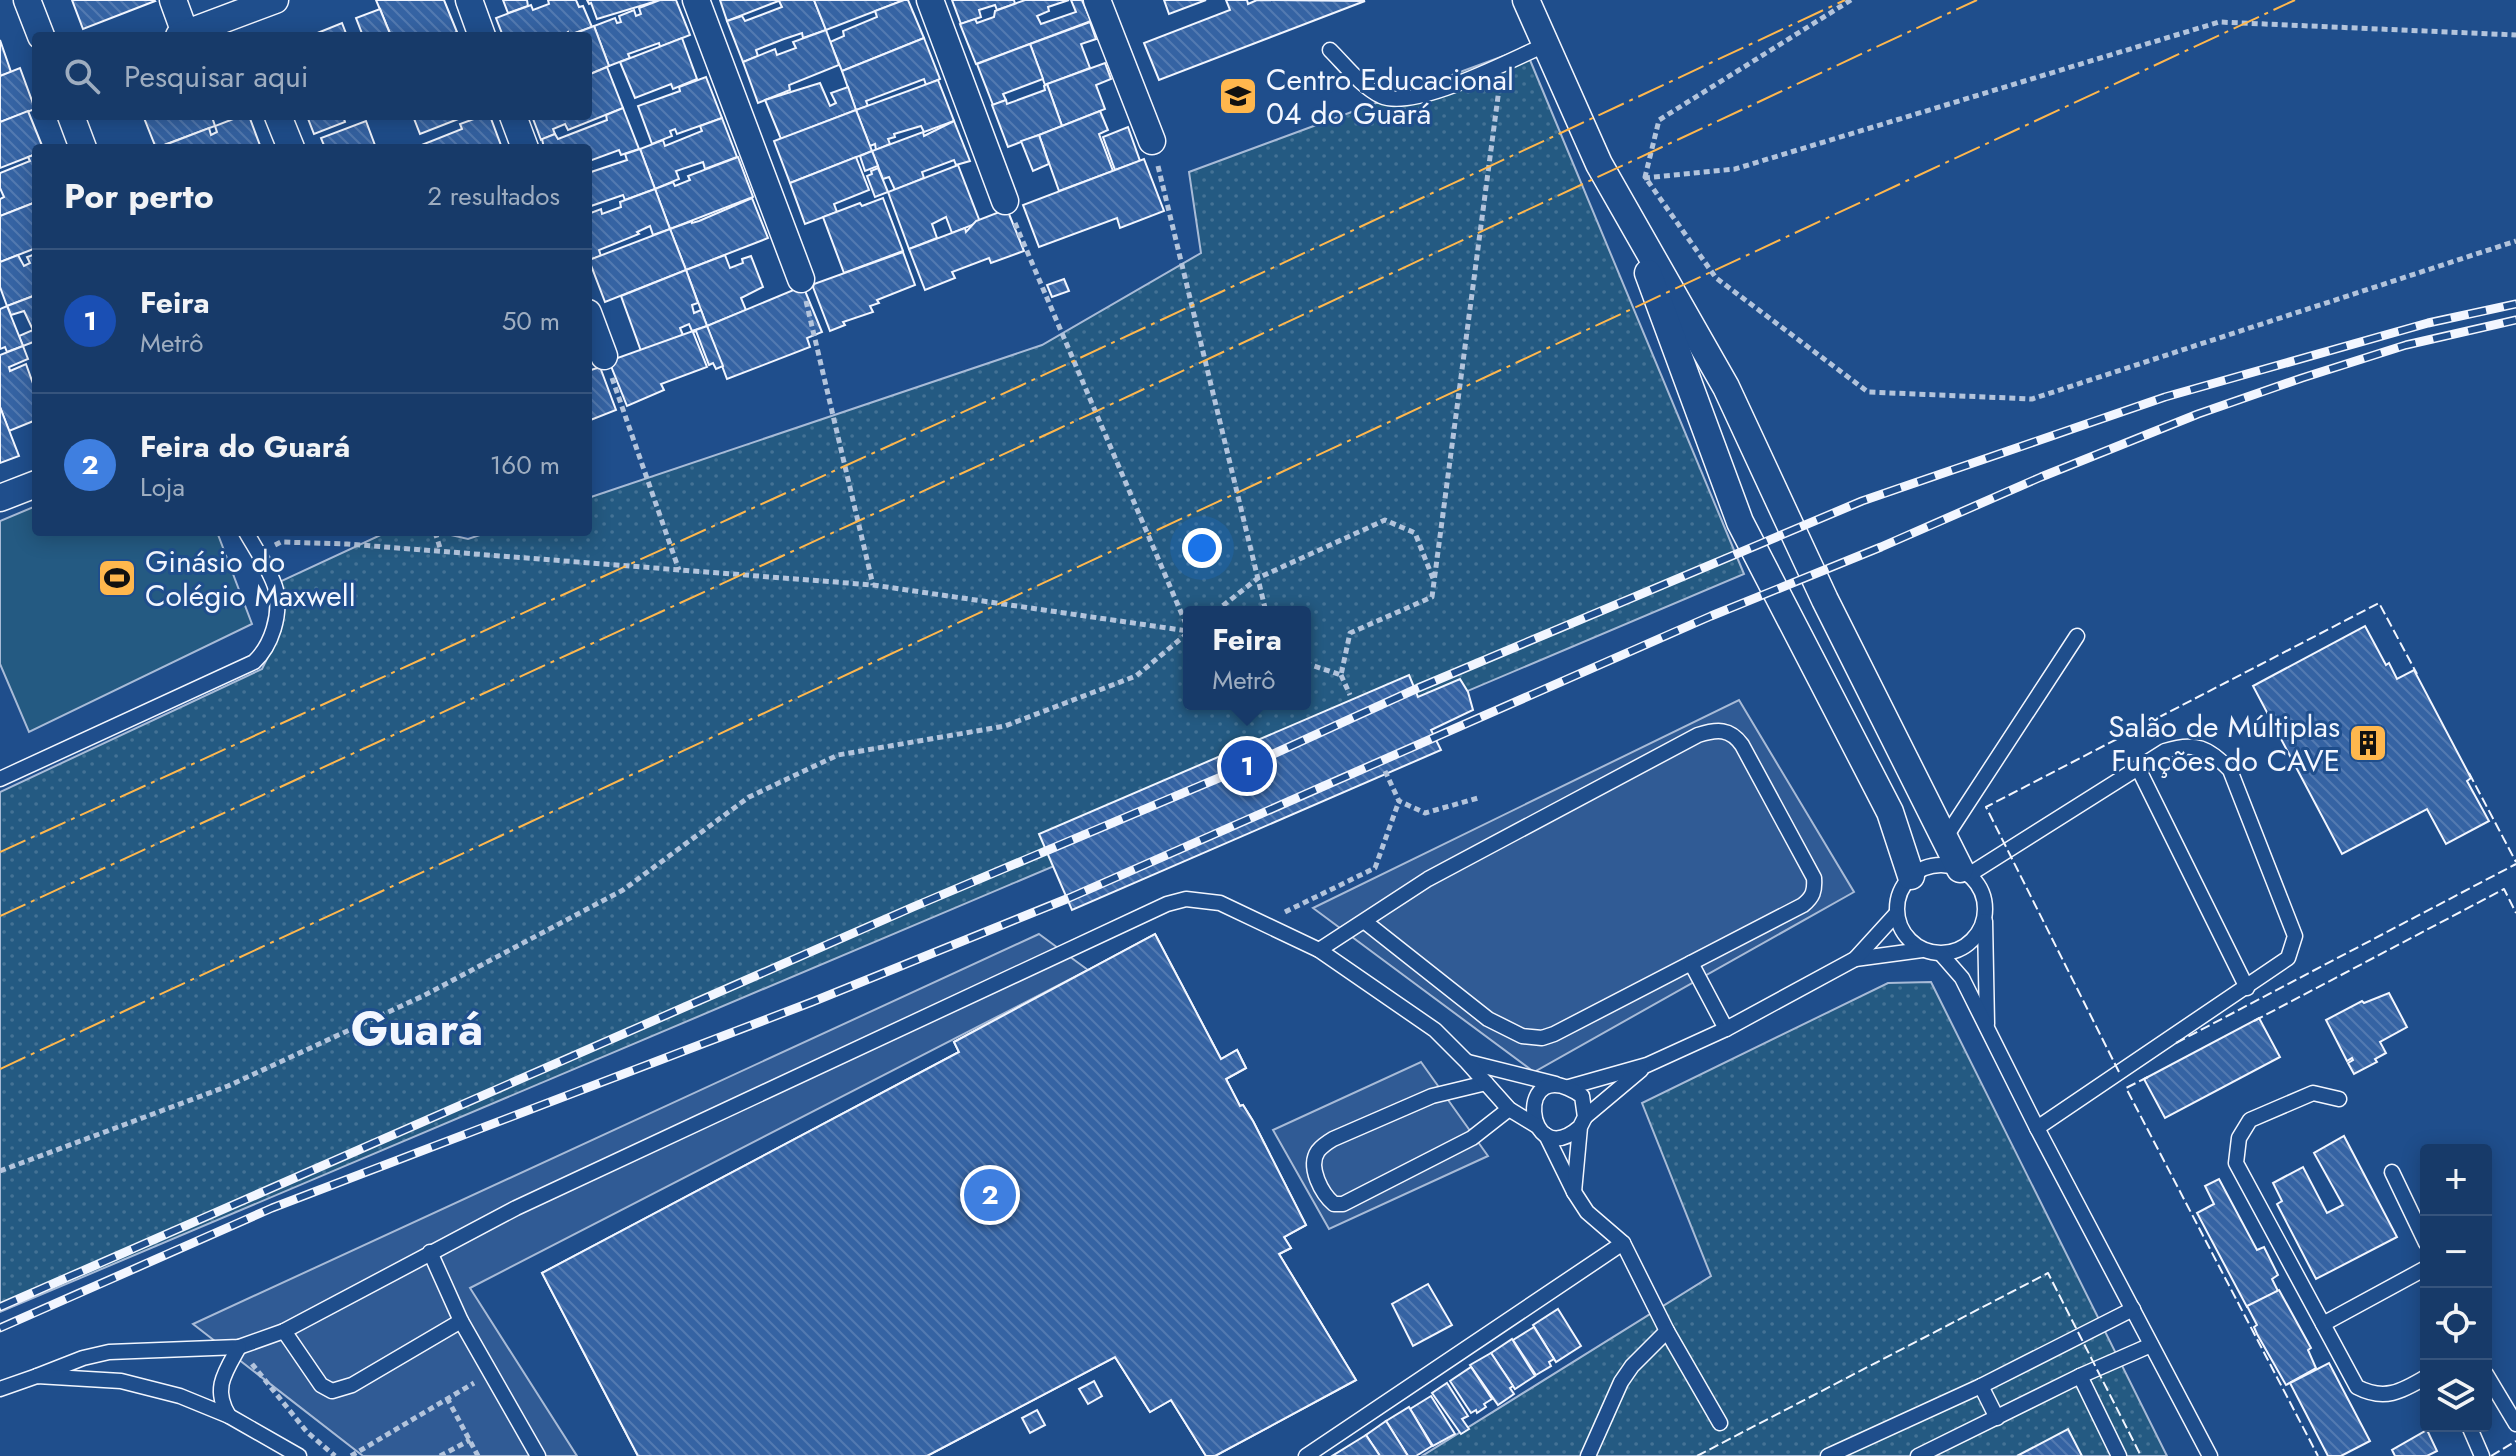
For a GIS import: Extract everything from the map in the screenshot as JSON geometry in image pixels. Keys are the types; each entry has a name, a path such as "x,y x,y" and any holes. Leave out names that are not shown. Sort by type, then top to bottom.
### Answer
{"street":[{"path":"27,0 39,32"},
{"path":"173,0 181,32"},
{"path":"200,32 242,25 275,0"},
{"path":"469,0 481,32"},
{"path":"696,0 801,279"},
{"path":"930,0 1005,201"},
{"path":"1097,0 1152,141"},
{"path":"1526,0 1599,164 1726,387 1825,600 1965,872"},
{"path":"72,120 82,144"},
{"path":"280,120 289,144"},
{"path":"514,120 524,144"},
{"path":"1626,213 1740,522 1890,812 1911,876"},
{"path":"592,324 604,356"},
{"path":"0,498 32,486"}],"lane":[{"path":"1330,50 1373,91 1394,100 1430,94 1545,45"},
{"path":"0,779 254,662 265,651 276,616 276,589 248,536"},
{"path":"1945,838 2077,636"},
{"path":"1319,950 1428,879 1698,735 1724,730 1742,745 1814,878 1815,889 1803,905 1554,1034 1533,1038 1522,1036 1488,1019 1364,921"},
{"path":"1965,872 2165,751 2182,745 2197,747 2214,754 2230,770 2295,936 2288,958 2037,1128"},
{"path":"2138,768 2247,988"},
{"path":"1922,950 1903,933 1896,914 1899,894 1911,876 1926,867 1943,864 1965,872 1984,896 1986,908 1987,1028"},
{"path":"0,1389 83,1358 109,1352 239,1347 284,1331 516,1208 1167,904 1186,899 1220,903 1319,950 1435,1030 1509,1109 1542,1131 1559,1138 1571,1135 1647,1065"},
{"path":"1720,1423 1667,1331 1623,1243 1587,1212 1574,1192 1532,1115 1535,1098 1544,1089 1647,1065 1726,1029 1855,959 1896,914"},
{"path":"1855,959 1922,950 1941,954 1960,950 1975,938 1985,921"},
{"path":"1941,954 1962,978 2037,1128 2210,1456"},
{"path":"1691,963 1726,1029"},
{"path":"1467,1062 1563,1086 1582,1096 1574,1192"},
{"path":"1486,1083 1432,1096 1333,1139 1319,1149 1314,1158 1315,1173 1326,1198 1334,1204 1343,1204 1472,1138 1509,1109"},
{"path":"2339,1099 2313,1093 2250,1120 2239,1138 2236,1163 2357,1387 2380,1396 2400,1393 2420,1381"},
{"path":"2392,1172 2420,1230"},
{"path":"1306,1456 1623,1243"},
{"path":"430,1252 461,1321 538,1456"},
{"path":"2323,1324 2420,1271"},
{"path":"1828,1456 1981,1386 2133,1309"},
{"path":"284,1331 321,1385 332,1391 352,1385 461,1321"},
{"path":"1588,1456 1621,1382 1632,1366 1667,1331"},
{"path":"1918,1456 2080,1376 2151,1345"},
{"path":"229,1416 220,1403 220,1387 239,1347"},
{"path":"37,1376 121,1381 180,1396 229,1416 299,1456"},
{"path":"2080,1376 2119,1456"},
{"path":"2492,1384 2516,1424"},
{"path":"1981,1386 1997,1418"},
{"path":"2472,1432 2482,1456"}],"path":[{"path":"1851,0 1659,120 1645,177 1716,278 1868,392 2032,399 2516,241"},
{"path":"1645,177 1735,169 2219,22 2516,35"},
{"path":"1350,695 1341,675 1350,633 1432,597 1502,63"},
{"path":"1152,141 1265,606"},
{"path":"1005,201 1183,617"},
{"path":"801,279 873,585"},
{"path":"604,356 679,570"},
{"path":"1223,606 1258,578 1385,520 1415,533 1434,582"},
{"path":"436,536 441,551"},
{"path":"257,552 281,542 347,544 873,585 1183,630"},
{"path":"0,1171 228,1086 423,996 623,890 749,797 838,755 1005,726 1136,676 1183,636"},
{"path":"1311,665 1341,675"},
{"path":"1385,771 1399,801 1425,813 1478,798"},
{"path":"1264,923 1375,868 1399,801"},
{"path":"239,1347 307,1432 335,1456"},
{"path":"351,1456 491,1373"},
{"path":"447,1398 478,1456"},
{"path":"440,1456 470,1440"}],"shaded area":[{"path":"1525,48 1744,574 0,1312 0,792 262,669 281,630 277,583 378,536 455,536 468,539 477,536 592,536 592,497 1042,345 1201,253 1189,172"},
{"name":"Ginásio do Colégio Maxwell","path":"32,508 32,536 219,536 252,624 29,732 0,664 0,521"},
{"path":"1739,700 1854,892 1534,1072 1313,908"},
{"path":"1039,934 1088,970 470,1288 577,1456 363,1456 193,1324"},
{"path":"1931,982 2167,1456 1422,1456 1711,1276 1642,1103 1888,983"},
{"path":"1421,1062 1488,1156 1329,1229 1273,1130"}],"building":[{"path":"72,0 154,0 155,1 83,29"},
{"path":"376,0 444,0 457,32 389,32"},
{"path":"503,0 527,0 528,6 508,13"},
{"path":"548,0 576,0 579,7 583,6 592,27 578,32 501,32 496,18 531,5 533,10 549,4"},
{"path":"587,0 660,0 597,19"},
{"path":"660,0 676,0 690,35 660,47 659,43 628,54 630,58 609,66 594,26 615,18 617,23 621,22 619,16 634,10 636,16 641,14 639,8"},
{"path":"720,0 781,0 727,21"},
{"path":"781,0 814,0 826,30 803,38 802,33 784,39 756,50 758,56 743,62 727,21 742,16 745,21 782,7"},
{"path":"814,0 904,0 826,30"},
{"path":"908,0 924,38 842,71 830,42 844,36 843,31 877,17 875,11"},
{"path":"952,0 1014,0 1015,4 997,10 995,5 979,10 981,17 961,24"},
{"path":"1025,0 1069,0 1048,7 1049,11 1037,16 1041,24 1076,12 1071,0 1082,0 1091,21 976,64 960,24 975,19 977,23 994,17 995,11"},
{"path":"1164,0 1206,0 1169,14"},
{"path":"1226,0 1247,0 1248,4 1257,0 1365,1 1159,80 1144,43 1230,10"},
{"path":"380,9 389,32 361,32 356,18"},
{"path":"1090,22 1096,39 1081,44 1090,68 1045,85 1030,44"},
{"path":"342,23 345,32 320,32"},
{"path":"594,26 609,66 592,73 592,32 578,32"},
{"path":"826,30 839,65 789,85 790,90 758,103 743,62 775,49 777,55 796,48 793,42"},
{"path":"682,38 697,79 673,89 671,84 635,98 620,62"},
{"path":"924,38 940,79 926,85 924,79 866,101 868,106 856,110 842,71"},
{"path":"0,40 11,72 0,76"},
{"path":"1030,44 1043,79 1003,94 1006,100 993,105 977,64"},
{"path":"1105,63 1111,79 1096,85 1105,109 1062,126 1047,84"},
{"path":"607,67 623,108 568,130 565,124 553,129 555,134 541,140 534,120 592,120 592,73"},
{"path":"20,68 32,101 32,110 0,122 0,76"},
{"path":"706,77 722,118 677,134 675,129 670,131 672,136 652,144 638,106 680,91 679,87"},
{"path":"938,80 954,121 924,132 921,126 894,134 895,137 888,139 890,144 876,150 875,144 870,146 856,110"},
{"path":"820,83 830,106 836,103 831,93 848,87 856,110 781,139 765,100"},
{"path":"1047,84 1062,126 1008,147 992,105 1006,100 1007,104 1045,90"},
{"path":"623,108 639,149 621,155 619,150 592,160 592,144 543,144 542,139 555,134 558,139 607,120 606,115"},
{"path":"856,110 872,151 790,183 774,141"},
{"path":"28,111 41,144 32,144 32,156 0,168 0,122"},
{"path":"1100,111 1108,130 1099,134 1113,171 1059,191 1039,135"},
{"path":"722,118 737,157 705,169 703,162 676,171 679,179 655,189 640,149 663,140 665,146 702,131 700,126"},
{"path":"145,120 213,120 215,126 167,144 154,144"},
{"path":"231,120 250,120 260,144 167,144 209,128 211,135 217,132 215,126"},
{"path":"309,120 344,120 345,122 314,134"},
{"path":"415,120 456,120 420,134"},
{"path":"471,120 492,120 500,144 424,144 462,129 460,124"},
{"path":"366,121 375,144 323,144 321,138"},
{"path":"954,121 970,161 956,165 954,160 922,172 924,178 895,190 889,177 883,179 872,151 923,132 924,136"},
{"path":"1128,127 1140,161 1115,170 1103,137"},
{"path":"1039,135 1049,164 1033,171 1021,141"},
{"path":"640,149 655,189 625,200 623,195 592,206 592,172 627,160 625,154"},
{"path":"872,151 878,166 865,171 860,156"},
{"path":"32,156 32,204 0,216 0,199 4,197 0,188 0,173 30,161 28,157"},
{"path":"738,157 753,197 670,229 655,189 673,182 675,186 690,180 688,176"},
{"path":"856,157 869,190 834,204 837,212 805,224 790,183"},
{"path":"1144,159 1164,211 1120,228 1117,218 1039,247 1023,205"},
{"path":"958,165 980,222 952,233 946,217 932,224 937,238 909,249 888,192"},
{"path":"878,168 888,192 875,197 867,176"},
{"path":"655,189 670,229 653,235 650,226 637,232 639,234 599,250 601,256 592,259 592,212 601,209 602,214 621,207 620,202"},
{"path":"752,198 768,238 686,270 670,229 699,221"},
{"path":"883,198 903,251 844,273 823,217"},
{"path":"32,204 32,250 0,262 0,216"},
{"path":"1007,209 1024,251 991,263 989,258 952,272 955,278 925,290 909,249 965,228 966,232 976,221"},
{"path":"670,229 686,270 605,302 592,268 592,259"},
{"path":"903,252 915,285 877,300 879,303 870,306 873,312 843,322 845,325 830,331 814,284"},
{"path":"18,255 24,266 30,263 27,257 32,255 32,297 7,306 0,287 0,262"},
{"path":"725,255 730,268 751,256 763,287 741,298 746,310 707,326 686,270"},
{"path":"686,270 698,303 692,305 694,313 701,310 707,326 692,331 689,324 680,328 683,335 641,351 621,296"},
{"path":"1064,279 1069,291 1052,297 1047,285"},
{"path":"803,286 822,332 807,338 810,347 727,379 707,326"},
{"path":"32,297 32,328 24,311 11,315 7,306"},
{"path":"7,306 23,346 7,352 5,347 0,349 0,309"},
{"path":"707,326 723,366 716,369 713,363 709,365 696,331 693,332 707,367 661,384 664,390 627,406 609,361"},
{"path":"32,330 32,343 23,346 19,336"},
{"path":"23,346 28,359 9,367 10,371 26,364 32,381 32,422 9,431 0,407 0,355"},
{"path":"600,367 616,410 592,419 592,370"},
{"path":"0,407 19,456 0,463"},
{"name":"Salão de Múltiplas Funções do CAVE","path":"2365,626 2397,679 2414,670 2471,778 2467,781 2489,821 2446,844 2427,809 2342,854 2253,686"},
{"path":"1409,675 1418,697 1460,679 1468,692 1473,710 1431,730 1441,750 1072,910 1039,834"},
{"path":"1155,934 1221,1059 1237,1050 1246,1068 1226,1079 1240,1106 1243,1105 1253,1121 1306,1225 1284,1237 1291,1248 1279,1254 1356,1380 1215,1456 1206,1456 1171,1400 1150,1412 1115,1357 927,1456 638,1456 542,1273 959,1052 954,1042","holes":["946,1191 962,1218 866,1269 852,1241","956,1278 966,1296 924,1318 914,1300"]},
{"path":"1155,934 1221,1059 1237,1050 1246,1068 1226,1079 1240,1106 1243,1105 1253,1121 1306,1225 1284,1237 1291,1248 1279,1254 1356,1380 1215,1456 1206,1456 1171,1400 1150,1412 1115,1357 927,1456 638,1456 542,1273 959,1052 954,1042"},
{"path":"2389,993 2407,1027 2380,1042 2386,1053 2375,1059 2377,1062 2354,1074 2348,1063 2352,1058 2347,1061 2326,1020 2362,1001 2364,1003"},
{"path":"2259,1018 2280,1057 2165,1118 2144,1079"},
{"path":"2344,1136 2397,1237 2316,1279 2277,1204 2282,1201 2273,1183 2303,1167 2327,1213 2343,1205 2314,1153"},
{"path":"2219,1179 2257,1250 2264,1247 2278,1275 2272,1279 2278,1291 2247,1307 2197,1213 2214,1204 2205,1186"},
{"path":"1428,1284 1452,1325 1413,1346 1392,1304"},
{"path":"2279,1290 2311,1348 2308,1350 2316,1368 2286,1385 2257,1334 2254,1327 2257,1325 2247,1306"},
{"path":"1558,1309 1581,1346 1556,1362 1533,1325"},
{"path":"1534,1327 1554,1359 1549,1362 1551,1366 1536,1375 1513,1340"},
{"path":"1512,1339 1535,1376 1515,1389 1491,1353"},
{"path":"1491,1353 1513,1386 1510,1388 1514,1394 1498,1405 1470,1365"},
{"path":"2329,1363 2370,1441 2341,1456 2328,1456 2290,1383"},
{"path":"1471,1367 1492,1399 1477,1413 1476,1410 1471,1413 1450,1381"},
{"path":"1094,1381 1102,1396 1088,1404 1079,1389"},
{"path":"1447,1383 1468,1416 1462,1419 1469,1429 1461,1434 1432,1393"},
{"path":"1431,1396 1455,1434 1433,1446 1410,1409"},
{"path":"1409,1407 1432,1446 1416,1456 1408,1456 1386,1421"},
{"path":"1037,1410 1045,1425 1030,1433 1022,1418"},
{"path":"1386,1421 1408,1456 1380,1456 1366,1435"},
{"path":"2068,1429 2082,1456 2017,1456"},
{"path":"2428,1432 2437,1451 2427,1456 2395,1456 2392,1450"},
{"path":"1366,1435 1380,1456 1332,1456"}],"railway":[{"path":"0,1307 913,907 1247,766 1418,688 1862,501 2165,397 2428,323 2516,304"},
{"path":"0,1328 272,1208 812,1002 1069,898 1711,616 2198,414 2406,345 2516,320"}],"fence":[{"path":"2119,1072 1986,807 2379,603 2417,674"},
{"path":"2469,773 2516,862"},
{"path":"2176,1043 2516,864"},
{"path":"2254,1021 2504,889 2516,913"},
{"path":"2148,1077 2126,1088 2318,1456"},
{"path":"1697,1456 2048,1273 2141,1456"},
{"path":"2491,1456 2516,1441"}],"power":[{"path":"0,852 1020,386 1845,0"},
{"path":"0,916 1056,430 1977,0"},
{"path":"0,1069 2295,0"}],"place":[{"name":"Centro Educacional 04 do Guará","path":"1238,96"},
{"name":"Ginásio do Colégio Maxwell","path":"117,578"},
{"name":"Salão de Múltiplas Funções do CAVE","path":"2368,743"},
{"name":"Feira","path":"1247,766"},
{"name":"Feira do Guará","path":"990,1195"}],"district":[{"name":"Guará","path":"417,1029"}]}
